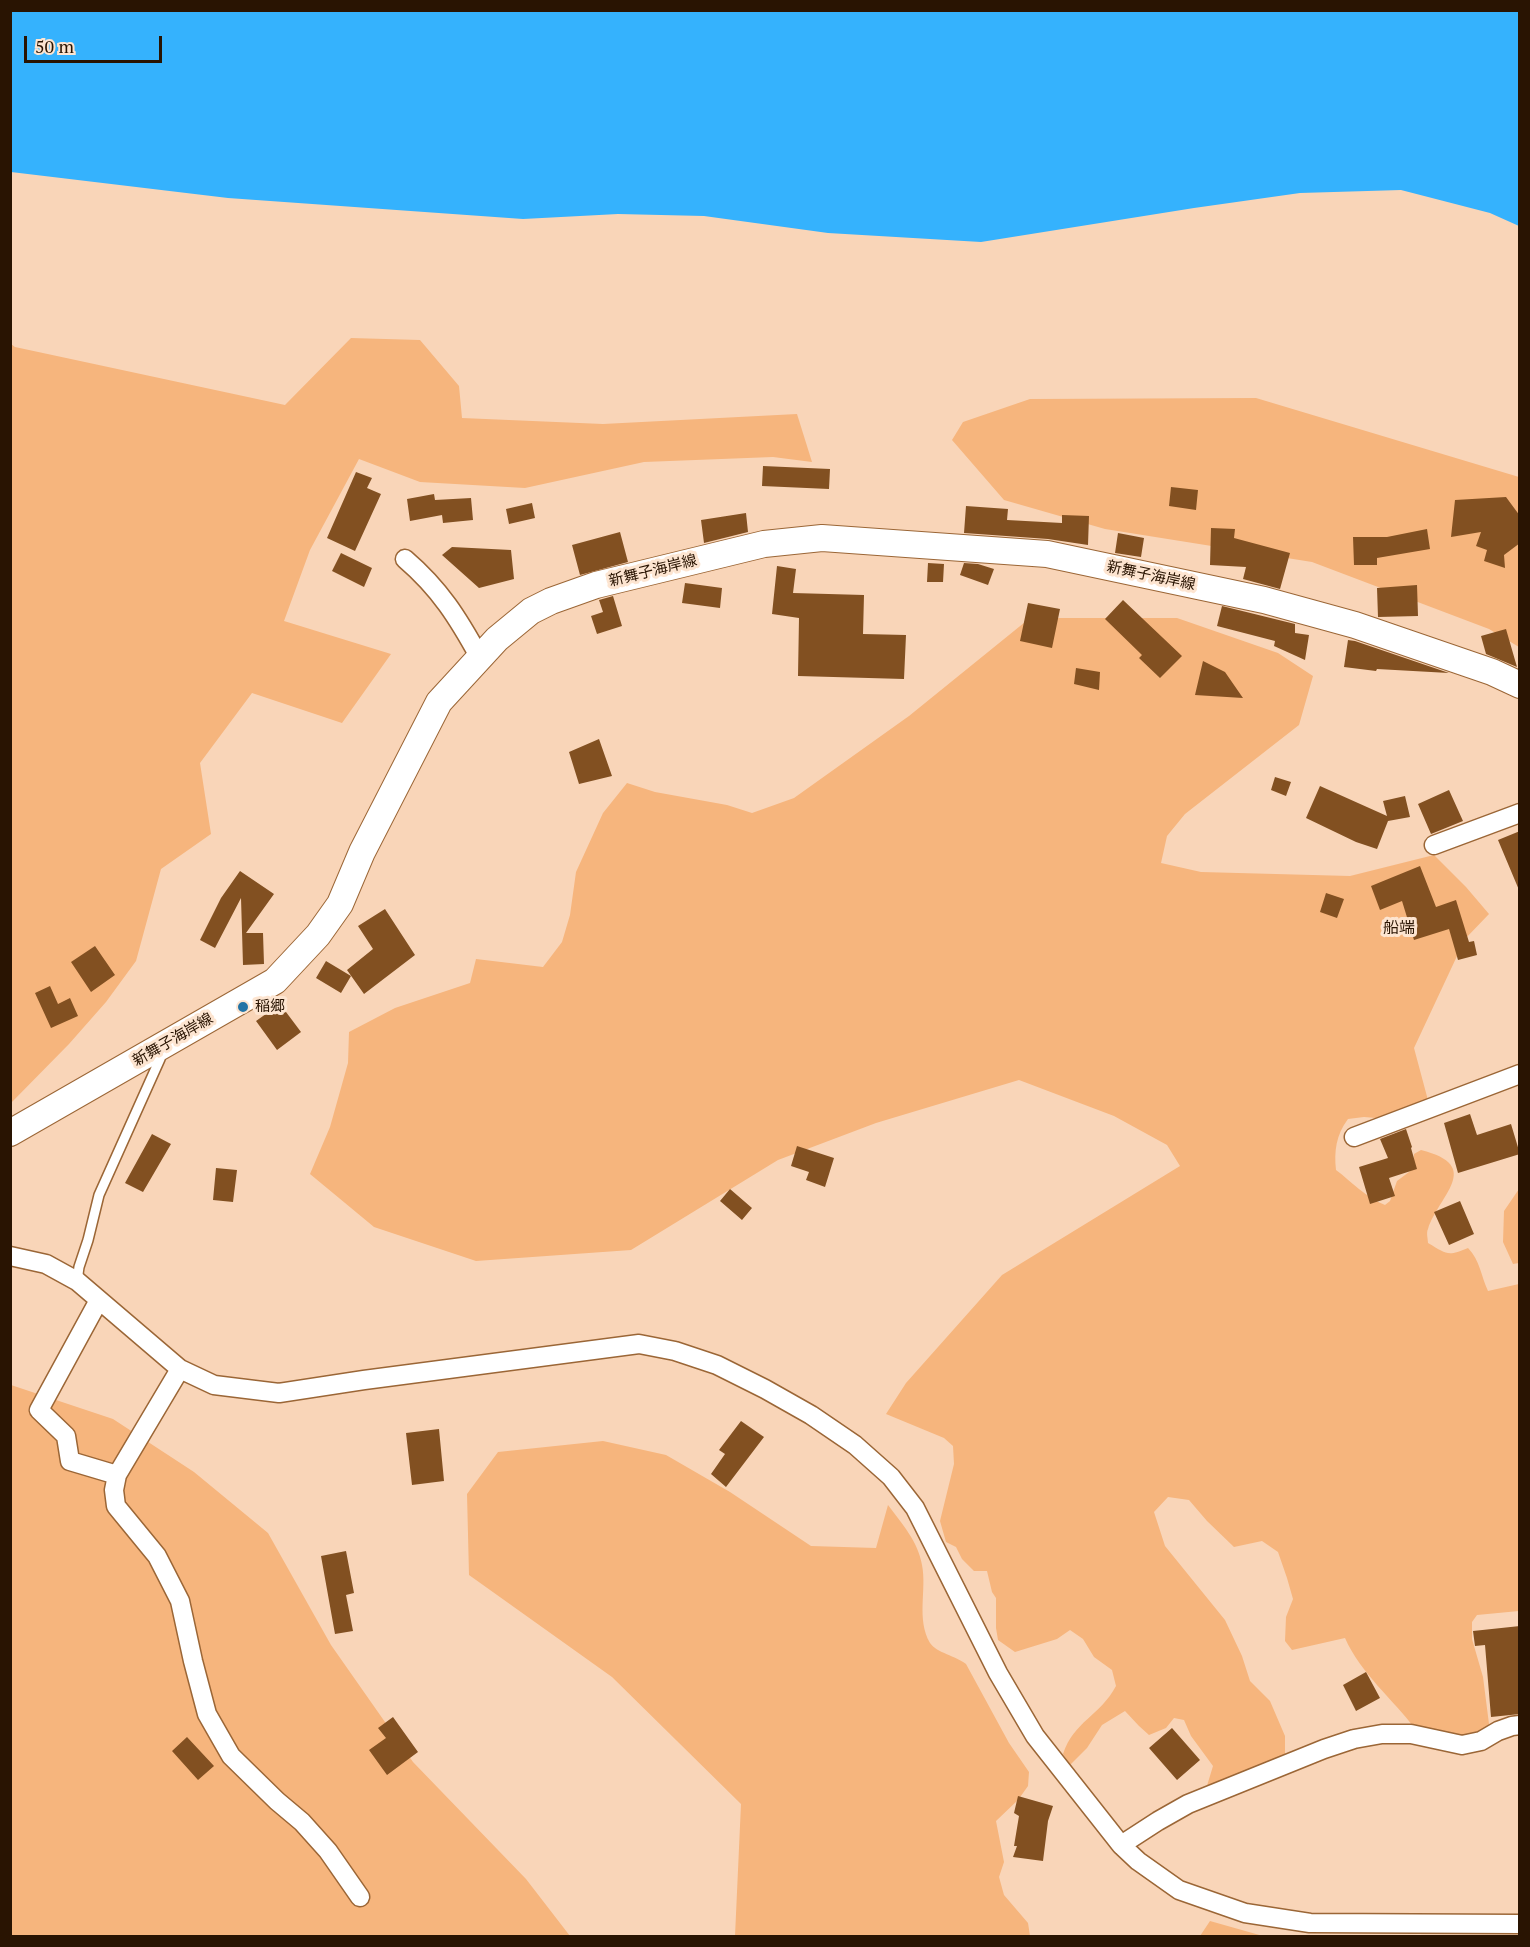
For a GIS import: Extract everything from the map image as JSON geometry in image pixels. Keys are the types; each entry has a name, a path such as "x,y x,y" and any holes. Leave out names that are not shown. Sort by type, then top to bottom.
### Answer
{"main road":[{"name":"新舞子海岸線","path":"10,1133 275,981 318,935 340,904 362,852 439,702 505,632 531,611 550,601 596,585 764,544 822,538 1047,554 1264,600 1355,625 1482,669 1520,685"}],"street":[{"path":"405,559 427,578 452,611 480,658"},
{"path":"1434,845 1520,813"},
{"path":"1354,1137 1520,1074"},
{"path":"10,1256 46,1264 77,1281 180,1369 214,1385 279,1393 639,1344 675,1351 717,1365 810,1415 855,1445 891,1478 915,1508 998,1673 1035,1736 1121,1845 1138,1862 1179,1890 1245,1912 1310,1923 1520,1924"},
{"path":"99,1300 39,1410 66,1436 70,1461 117,1476"},
{"path":"180,1369 117,1476 114,1490 116,1506 157,1556 180,1601 207,1714 231,1756 302,1822 328,1851 360,1897"},
{"path":"1121,1845 1188,1804 1354,1739 1383,1734 1411,1734 1461,1745 1481,1741 1498,1731 1520,1725"}],"lane":[{"path":"77,1281 99,1195 160,1059 160,1047"}],"shaded area":[{"path":"351,338 420,340 459,386 462,418 603,424 797,414 812,462 773,457 644,462 525,488 420,482 359,459 310,550 284,621 391,654 342,723 252,693 200,763 211,834 161,869 136,961 106,1002 69,1044 11,1103 11,344 15,347 285,405"},
{"path":"1256,398 1519,477 1519,647 1489,629 1312,562 1105,529 1004,500 952,440 963,422 1030,399"},
{"path":"1030,618 1177,618 1278,653 1313,676 1299,725 1185,814 1167,836 1161,863 1201,872 1350,876 1434,855 1489,914 1465,939 1414,1048 1429,1104 1388,1119 1364,1117 1348,1119 1338,1137 1335,1156 1336,1170 1365,1194 1385,1205 1390,1201 1397,1181 1413,1169 1414,1154 1421,1150 1440,1157 1450,1164 1454,1173 1452,1183 1428,1229 1428,1243 1447,1253 1456,1253 1468,1248 1478,1263 1488,1291 1519,1284 1519,1611 1477,1615 1472,1622 1472,1639 1483,1677 1489,1724 1475,1744 1416,1730 1368,1675 1345,1638 1292,1650 1285,1641 1286,1617 1293,1599 1278,1552 1262,1541 1234,1547 1189,1500 1168,1497 1154,1512 1165,1546 1225,1620 1242,1656 1250,1681 1270,1701 1285,1736 1285,1757 1206,1789 1213,1766 1191,1736 1184,1720 1174,1718 1166,1728 1149,1735 1125,1711 1102,1725 1087,1748 1070,1765 1063,1754 1080,1726 1103,1705 1116,1686 1112,1670 1094,1657 1083,1639 1070,1630 1057,1639 1015,1652 998,1640 996,1598 992,1592 987,1571 974,1571 962,1559 956,1547 946,1542 940,1521 954,1464 953,1446 944,1438 886,1414 906,1383 1002,1275 1180,1166 1167,1145 1114,1116 1019,1080 876,1123 778,1160 631,1250 476,1261 374,1227 310,1174 330,1127 348,1063 349,1032 395,1008 470,983 476,959 543,967 562,942 570,915 576,872 603,813 627,783 655,792 727,805 752,813 794,798 909,716"},
{"path":"1519,1189 1519,1263 1513,1264 1503,1242 1504,1211"},
{"path":"11,1385 113,1419 194,1472 268,1533 331,1645 413,1762 526,1879 570,1936 11,1936"},
{"path":"603,1441 666,1455 730,1492 811,1546 876,1548 888,1505 909,1533 920,1556 923,1575 924,1624 930,1643 966,1664 1009,1743 1029,1772 1028,1786 1018,1800 996,1821 1004,1862 999,1877 1004,1895 1028,1923 1030,1936 735,1936 741,1804 612,1677 469,1575 467,1494 498,1452"},
{"path":"1210,1921 1263,1936 1200,1936"}],"water":[{"path":"11,10 1519,11 1519,226 1490,213 1401,190 1300,193 981,242 828,233 704,216 618,214 523,219 228,198 11,172"}],"building":[{"path":"763,466 830,469 829,489 762,486"},
{"path":"356,472 372,478 367,488 381,494 355,551 327,538"},
{"path":"1171,487 1198,490 1196,510 1169,506"},
{"path":"434,494 435,500 471,498 473,520 443,523 442,515 410,521 407,499"},
{"path":"1506,497 1520,516 1520,543 1504,555 1505,568 1484,561 1487,550 1476,546 1481,532 1451,537 1455,500"},
{"path":"532,503 535,518 509,524 506,509"},
{"path":"966,506 1008,509 1007,520 1062,523 1062,515 1089,516 1088,545 1048,539 964,533"},
{"path":"746,513 748,532 704,543 701,520"},
{"path":"1211,528 1235,529 1234,538 1290,553 1280,589 1243,579 1246,567 1210,565"},
{"path":"1427,529 1430,549 1377,558 1377,565 1354,565 1353,537 1387,537"},
{"path":"620,532 628,562 580,575 572,545"},
{"path":"1118,533 1144,538 1141,557 1115,553"},
{"path":"452,547 511,550 514,579 479,588 442,555"},
{"path":"341,553 372,568 364,587 332,571"},
{"path":"928,563 944,564 943,582 927,582"},
{"path":"964,563 994,569 988,585 960,575"},
{"path":"777,566 796,569 793,593 864,595 863,634 906,635 904,679 798,676 799,618 772,614"},
{"path":"685,583 722,588 720,608 682,603"},
{"path":"1417,585 1418,616 1378,617 1377,588"},
{"path":"613,596 622,626 597,634 591,616 603,612 599,600"},
{"path":"1123,600 1182,656 1160,678 1139,658 1142,655 1105,619"},
{"path":"1028,603 1060,609 1052,648 1020,641"},
{"path":"1222,606 1295,624 1295,633 1309,635 1305,660 1274,646 1275,641 1217,626"},
{"path":"1506,629 1517,667 1486,654 1481,636"},
{"path":"1348,640 1449,673 1377,669 1376,671 1344,667"},
{"path":"1203,661 1225,672 1243,698 1195,695"},
{"path":"1076,668 1100,672 1099,690 1074,684"},
{"path":"599,739 612,776 579,784 569,752"},
{"path":"1275,777 1291,782 1286,796 1271,790"},
{"path":"1320,786 1387,816 1383,801 1405,796 1410,817 1388,821 1377,849 1356,842 1306,818"},
{"path":"1449,790 1463,821 1431,834 1418,804"},
{"path":"1520,831 1520,890 1519,890 1498,840"},
{"path":"1420,866 1436,907 1456,900 1469,942 1474,941 1477,955 1458,960 1449,929 1414,940 1402,901 1380,910 1371,886"},
{"path":"240,871 274,894 246,933 263,933 264,964 243,965 241,898 215,948 200,940 221,898"},
{"path":"1326,893 1344,899 1337,918 1320,912"},
{"path":"385,909 415,955 364,994 347,970 373,949 358,926"},
{"path":"95,946 115,975 91,992 71,962"},
{"path":"326,961 351,976 341,993 316,978"},
{"path":"50,986 58,1004 70,998 78,1016 51,1028 35,993"},
{"path":"280,1004 301,1032 277,1050 256,1021"},
{"path":"1470,1114 1477,1135 1511,1124 1520,1154 1458,1173 1444,1123"},
{"path":"1406,1129 1417,1169 1389,1178 1395,1196 1370,1204 1359,1167 1388,1158 1380,1139"},
{"path":"152,1134 171,1144 143,1192 125,1183"},
{"path":"797,1146 834,1158 825,1187 806,1180 809,1172 791,1166"},
{"path":"216,1168 237,1170 233,1202 213,1200"},
{"path":"730,1189 752,1208 742,1220 720,1201"},
{"path":"1460,1201 1474,1234 1449,1245 1434,1212"},
{"path":"741,1421 764,1437 726,1487 711,1474 725,1454 719,1450"},
{"path":"439,1429 444,1481 412,1485 406,1433"},
{"path":"346,1551 354,1593 346,1595 353,1631 335,1634 321,1556"},
{"path":"1520,1626 1520,1714 1491,1717 1485,1645 1475,1646 1473,1631"},
{"path":"1366,1672 1380,1698 1356,1711 1343,1685"},
{"path":"393,1717 418,1752 387,1775 369,1750 386,1738 378,1728"},
{"path":"1172,1728 1200,1760 1177,1780 1149,1748"},
{"path":"187,1737 214,1766 198,1780 172,1751"},
{"path":"1018,1796 1053,1806 1048,1821 1043,1861 1013,1857 1017,1846 1014,1846 1019,1816 1014,1813"}],"place":[{"name":"稲郷","path":"243,1007"}],"district":[{"name":"船端","path":"1399,928"}]}
